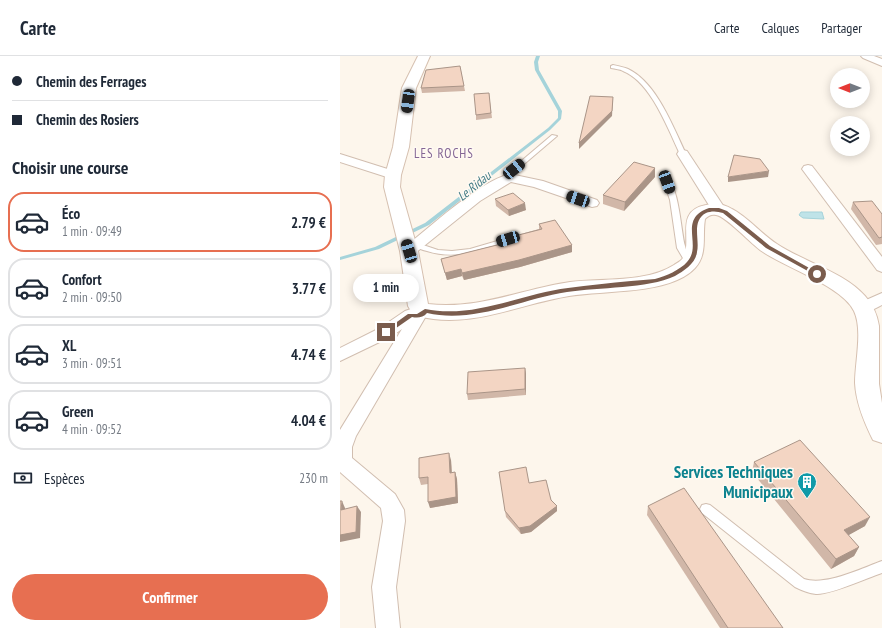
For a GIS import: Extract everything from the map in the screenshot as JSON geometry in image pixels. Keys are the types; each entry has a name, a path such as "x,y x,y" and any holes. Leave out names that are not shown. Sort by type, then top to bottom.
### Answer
{"street":[{"path":"388,628 384,587 394,521 393,510 388,501 343,462 342,446 418,312 409,242 392,187 393,176 401,147 409,88 424,56"},
{"path":"866,56 882,63"},
{"path":"684,154 719,210"},
{"path":"340,158 393,176"},
{"path":"808,169 882,267"},
{"path":"409,242 501,181 511,178 522,179 592,203"},
{"path":"340,354 386,332 418,312 453,314 477,311 566,290 655,280 674,274 690,263 695,253 694,222 699,214 704,211 719,210 731,216 768,247 831,281 848,292 863,308 866,317 868,343 867,384 871,408 882,433"},
{"path":"863,308 882,298"}],"lane":[{"path":"613,67 628,70 647,88 659,106 684,154"},
{"path":"501,181 554,136"},
{"path":"667,182 674,200 681,248 690,263"},
{"path":"409,242 442,253 456,253 522,236"},
{"path":"706,509 799,583 808,587 816,589 824,587 882,567"}],"water":[{"path":"801,212 822,212 824,219 803,218 799,215"}],"building":[{"path":"460,66 464,86 421,88 426,70"},
{"path":"489,93 491,113 476,115 474,94"},
{"path":"590,96 613,97 612,111 579,143"},
{"path":"734,155 760,159 769,171 728,177"},
{"path":"634,162 655,168 625,202 603,195"},
{"path":"513,193 525,203 508,210 495,199"},
{"path":"872,201 882,214 882,237 879,238 853,202"},
{"path":"555,220 572,245 519,260 462,273 461,269 445,273 441,259 505,243 503,239 542,229 539,224"},
{"path":"525,368 525,389 467,394 468,372"},
{"name":"Services Techniques Municipaux","path":"800,440 870,517 844,530 859,547 836,559 754,462"},
{"path":"449,453 450,473 455,472 456,497 428,502 428,477 419,478 419,458"},
{"path":"526,467 529,483 546,480 551,500 557,506 530,526 519,528 505,511 499,472"},
{"path":"684,488 783,628 728,628 648,506"},
{"path":"340,501 342,501 341,510 357,506 356,532 340,535"}],"waterway":[{"name":"Le Ridau","path":"340,259 377,248 427,224 549,129 560,118 560,111 537,70 536,62 538,56"}],"place":[{"name":"Services Techniques Municipaux","path":"807,499"}],"district":[{"name":"LES ROCHS","path":"444,153"}],"route":[{"path":"386,332 411,315 418,316 423,314 425,311 439,314 453,314 477,311 566,290 655,280 674,274 690,263 695,253 694,222 699,214 709,210 719,210 725,212 759,241 775,252 817,274"}]}
